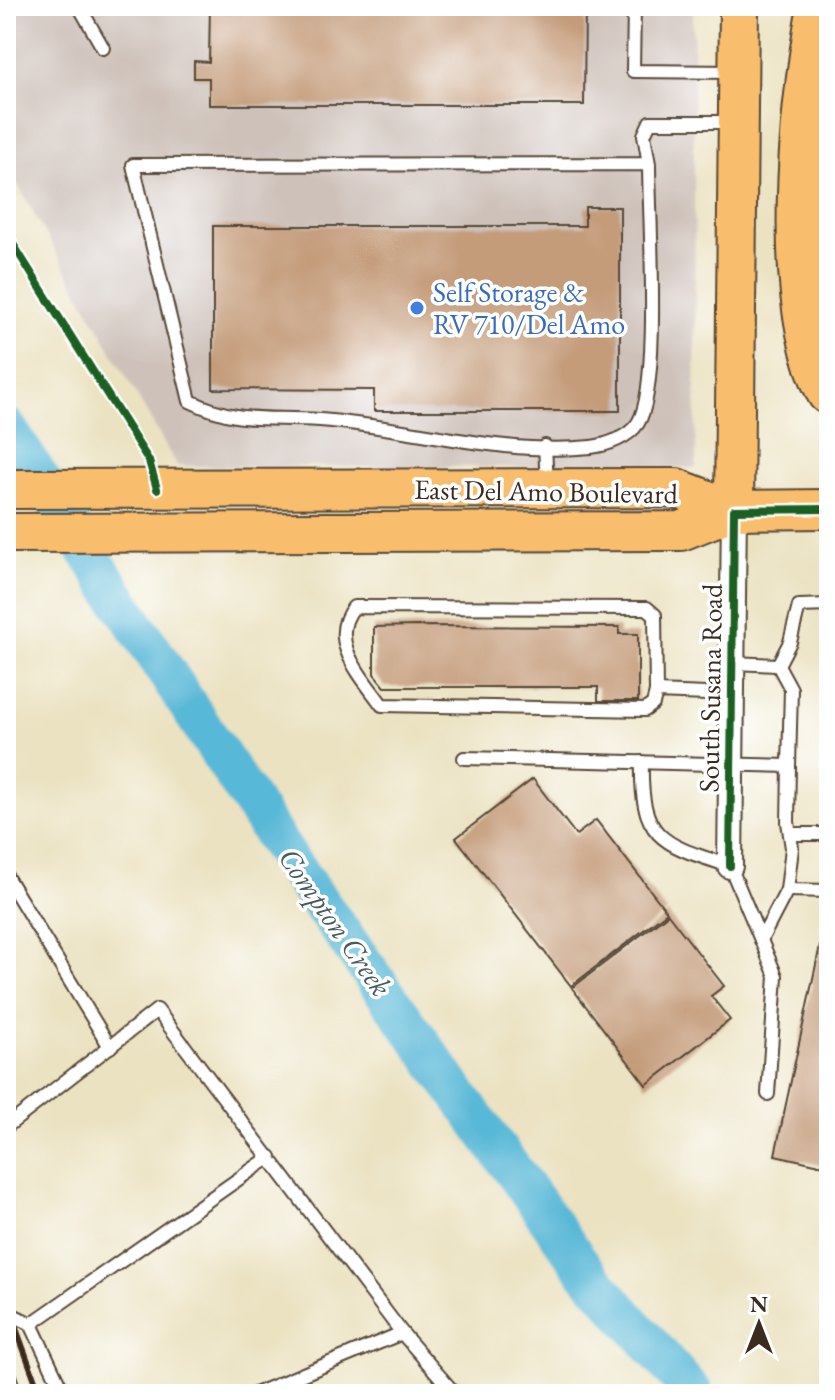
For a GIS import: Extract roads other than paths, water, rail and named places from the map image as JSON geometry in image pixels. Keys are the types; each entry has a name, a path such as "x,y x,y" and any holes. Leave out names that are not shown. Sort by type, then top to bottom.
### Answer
{"highway":[{"path":"820,6 808,76 801,173 802,255 808,327 818,371 829,392"}],"main road":[{"name":"South Susana Road","path":"734,510 739,6"},
{"name":"East Del Amo Boulevard","path":"6,489 676,488 734,510"},
{"path":"734,510 829,509"},
{"name":"East Del Amo Boulevard","path":"6,533 681,531 734,510"}],"street":[{"name":"South Susana Road","path":"730,866 734,510"}],"lane":[{"path":"79,6 103,48"},
{"path":"634,6 633,71 738,72"},
{"path":"649,164 133,165 190,401 217,415 244,419 319,420 441,436 478,445 593,447 628,436 640,421 652,345 649,164 644,135 650,122 738,122"},
{"path":"545,446 547,488"},
{"path":"778,665 790,642 799,606 829,605"},
{"path":"354,607 647,608 655,615 656,692 653,704 645,710 382,705 345,653 347,615 354,607"},
{"path":"733,663 778,665"},
{"path":"761,940 787,890 792,848 789,766 791,689 778,665"},
{"path":"656,692 732,695"},
{"path":"464,758 789,766"},
{"path":"642,762 641,795 648,824 669,844 730,866 776,976 768,1094"},
{"path":"790,834 829,834"},
{"path":"6,876 110,1047"},
{"path":"787,890 829,891"},
{"path":"6,1127 157,1010 402,1333 455,1394"},
{"path":"31,1324 270,1157"},
{"path":"6,1316 11,1314 31,1324 64,1394"},
{"path":"255,1394 402,1333"},
{"path":"6,1367 15,1394"}],"waterway":[{"name":"Compton Creek","path":"6,427 292,864 585,1270 694,1394"}],"railway":[{"path":"6,1301 40,1394"}],"place":[{"name":"Self Storage & RV 710/Del Amo","path":"417,308"}]}
